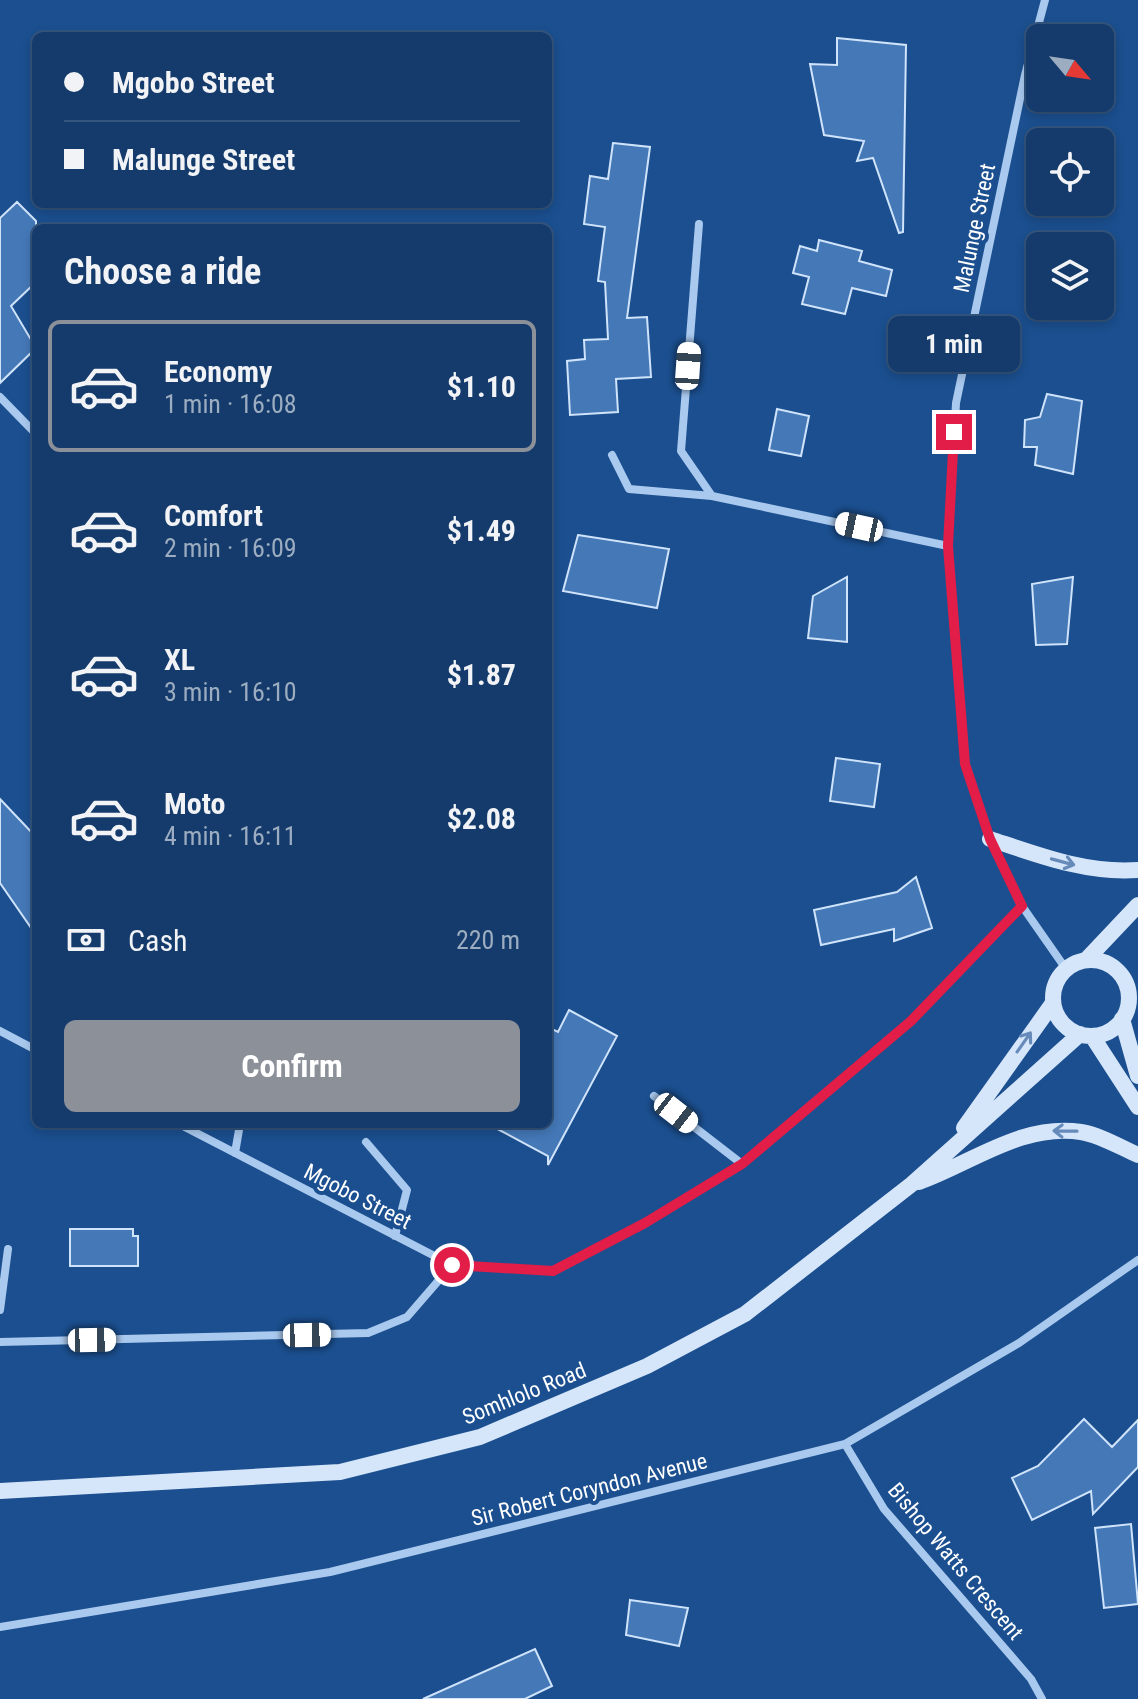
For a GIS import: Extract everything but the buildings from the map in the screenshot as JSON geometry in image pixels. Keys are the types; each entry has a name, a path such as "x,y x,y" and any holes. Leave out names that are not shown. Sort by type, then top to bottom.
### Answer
{"main road":[{"path":"990,839 1075,865 1119,872 1138,870"},
{"path":"1066,969 1086,960 1138,905"},
{"path":"1086,960 1101,961 1114,968 1124,979 1128,993 1122,1019 1138,1076"},
{"name":"Somhlolo Road","path":"947,1152 1053,1003 1054,987 1066,969"},
{"path":"1128,993 1138,977"},
{"path":"1053,1003 1058,1017 1067,1028 1086,1035 1138,1107"},
{"name":"Somhlolo Road","path":"0,1491 340,1472 480,1437 647,1366 745,1314 912,1184 1086,1035 1109,1031 1122,1019"},
{"path":"912,1184 949,1171 1027,1134 1083,1132 1138,1155"}],"street":[{"name":"Malunge Street","path":"1045,0 1025,75 956,403 948,546 965,764 990,839 1022,906 1066,969"},
{"path":"699,224 681,451 712,496"},
{"path":"0,397 32,430"},
{"path":"612,455 629,489 712,496 948,546"},
{"name":"Mgobo Street","path":"187,1128 452,1265 553,1271 645,1223 742,1164 911,1021 1022,906"},
{"path":"0,1031 32,1048"},
{"path":"654,1096 742,1164"},
{"path":"235,1153 239,1128"},
{"path":"366,1142 407,1190 395,1236"},
{"path":"0,1310 8,1249"},
{"name":"Sir Robert Coryndon Avenue","path":"0,1627 330,1572 845,1444 1019,1343 1138,1260"},
{"path":"0,1342 368,1333 407,1317 452,1265"},
{"name":"Bishop Watts Crescent","path":"845,1444 884,1509 1031,1679 1042,1699"}],"route":[{"path":"452,1265 553,1271 645,1223 742,1164 911,1021 1022,906 990,839 965,764 948,546 954,432"}]}
